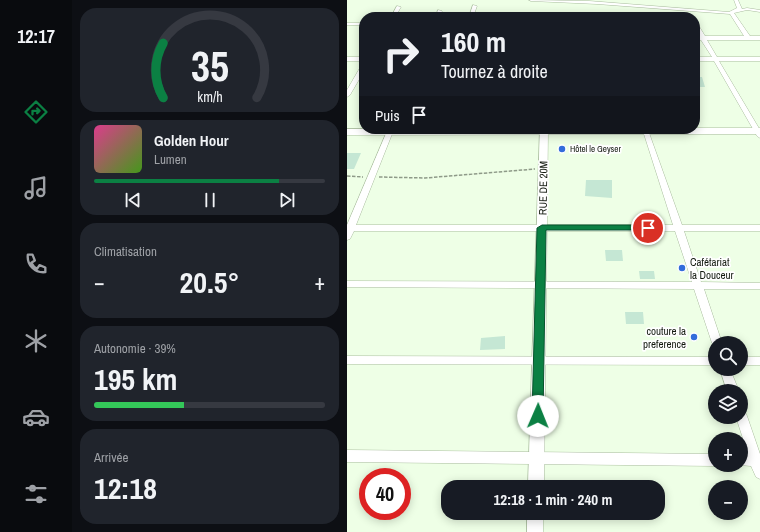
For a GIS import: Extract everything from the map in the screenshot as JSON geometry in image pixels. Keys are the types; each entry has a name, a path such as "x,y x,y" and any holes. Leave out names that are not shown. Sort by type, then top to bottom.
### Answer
{"main road":[{"path":"347,132 359,131"},
{"path":"700,132 759,133"}],"street":[{"path":"531,0 682,9 686,12"},
{"path":"737,0 740,9"},
{"path":"589,2 729,13 747,9 760,11"},
{"path":"473,12 475,6"},
{"path":"396,12 399,7"},
{"path":"748,38 731,12 740,9 760,11"},
{"path":"347,24 359,24"},
{"path":"700,33 759,133"},
{"path":"703,38 760,38"},
{"path":"700,59 760,58"},
{"path":"347,59 359,59"},
{"path":"347,95 359,75"},
{"path":"347,237 349,228 372,177 388,134"},
{"name":"RUE DE 20M","path":"536,480 544,134"},
{"path":"647,134 715,336"},
{"path":"349,228 760,228"},
{"path":"347,284 760,286"},
{"path":"347,360 708,361"},
{"path":"748,361 760,362"},
{"path":"744,424 758,460 760,473"},
{"path":"347,456 708,460"},
{"path":"535,520 535,532"}],"path":[{"path":"347,176 425,178 543,168"}],"building":[{"path":"700,77 702,77 705,87 700,87"},
{"path":"347,153 361,153 354,169 347,169"},
{"path":"586,180 612,180 612,198 585,196"},
{"path":"605,250 622,250 623,261 606,261"},
{"path":"639,271 654,271 655,279 640,279"},
{"path":"625,312 643,312 644,324 626,324"},
{"path":"505,336 505,349 480,350 481,338"}],"place":[{"name":"Hôtel le Geyser","path":"562,149"},
{"name":"Cafétariat la Douceur","path":"682,268"},
{"name":"couture la preference","path":"694,337"}],"route":[{"path":"538,416 542,228 648,228"}]}
